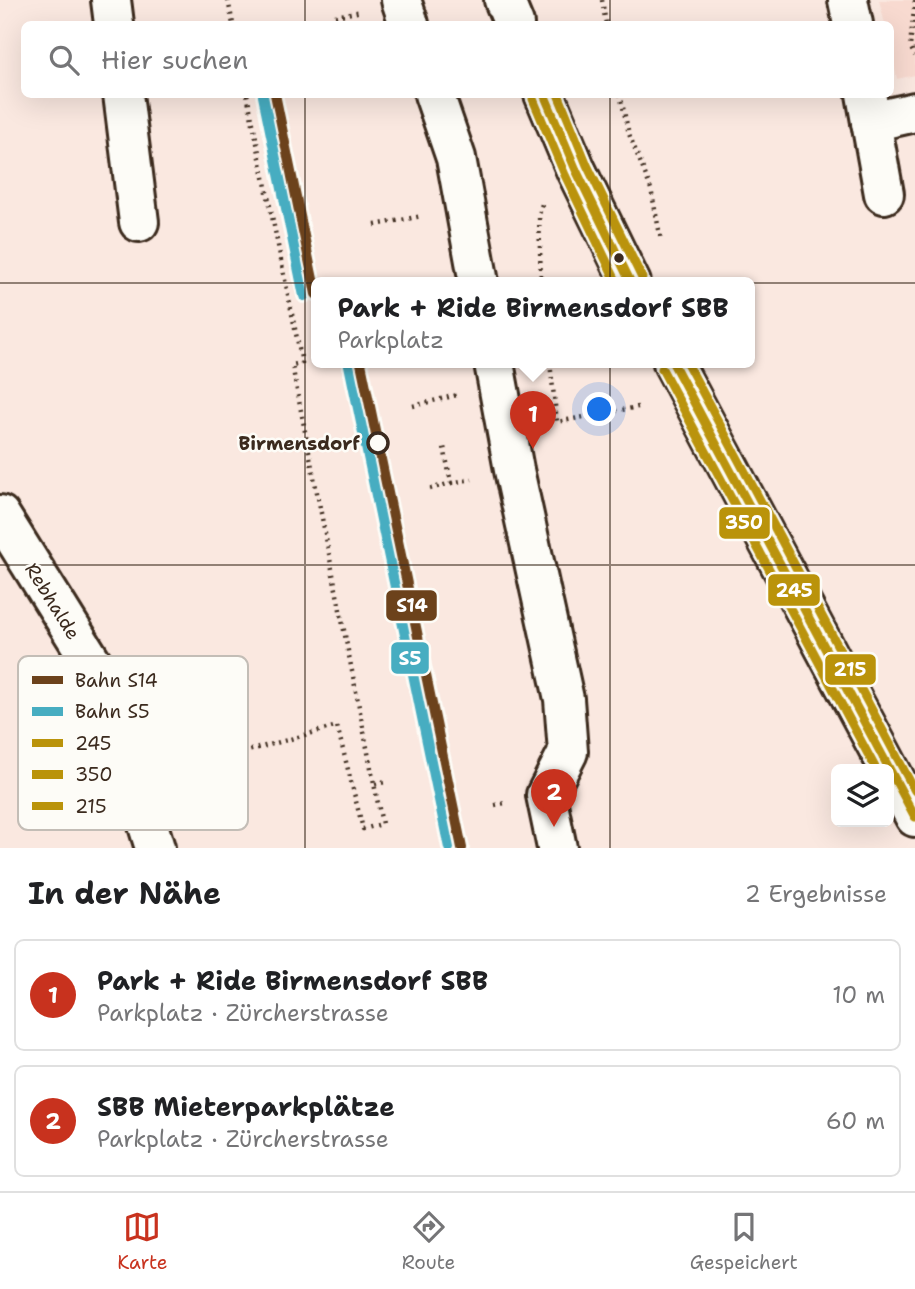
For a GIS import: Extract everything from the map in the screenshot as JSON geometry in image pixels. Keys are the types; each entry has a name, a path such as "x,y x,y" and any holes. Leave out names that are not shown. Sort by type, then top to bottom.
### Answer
{"street":[{"path":"111,0 114,21"},
{"path":"401,0 409,21"},
{"path":"504,0 513,21"},
{"path":"848,0 852,21"},
{"path":"124,98 139,222"},
{"path":"434,98 456,158 478,277"},
{"path":"546,98 576,170 628,277"},
{"path":"884,194 868,108 915,112"},
{"path":"495,368 514,470 564,699 568,752 545,794 557,848"},
{"path":"676,368 915,817"},
{"name":"Rebhalde","path":"0,515 88,656"},
{"name":"Rebhalde","path":"149,830 155,848"}],"path":[{"path":"228,0 232,21"},
{"path":"601,0 605,21"},
{"path":"915,1 910,46 915,56"},
{"path":"248,98 302,363 292,365 382,824 363,829 337,726 248,751"},
{"path":"621,98 629,134 651,189"},
{"path":"541,277 539,215 543,199"},
{"path":"551,368 557,422 638,407"},
{"path":"413,406 459,394"},
{"path":"444,447 451,483"},
{"path":"429,489 471,479"},
{"path":"375,784 386,782"}],"shaded area":[{"path":"879,0 915,0 915,75 897,79 894,64 894,21 884,21"}],"rail line":[{"name":"S5","path":"263,98 304,296"},
{"name":"S14","path":"276,98 313,277"},
{"name":"S5","path":"350,368 449,848"},
{"name":"S14","path":"362,368 462,848"}],"transit line":[{"name":"245","path":"546,98 576,170 628,277"},
{"name":"215","path":"560,98 587,165 642,277"},
{"name":"350","path":"533,99 565,175 614,277"},
{"name":"245","path":"676,368 915,817"},
{"name":"215","path":"690,368 915,791"},
{"name":"350","path":"662,369 873,764"}],"place":[{"name":"Birmensdorf","path":"378,443"},
{"name":"Park + Ride Birmensdorf SBB","path":"533,449"},
{"name":"SBB Mieterparkplätze","path":"554,827"}]}
